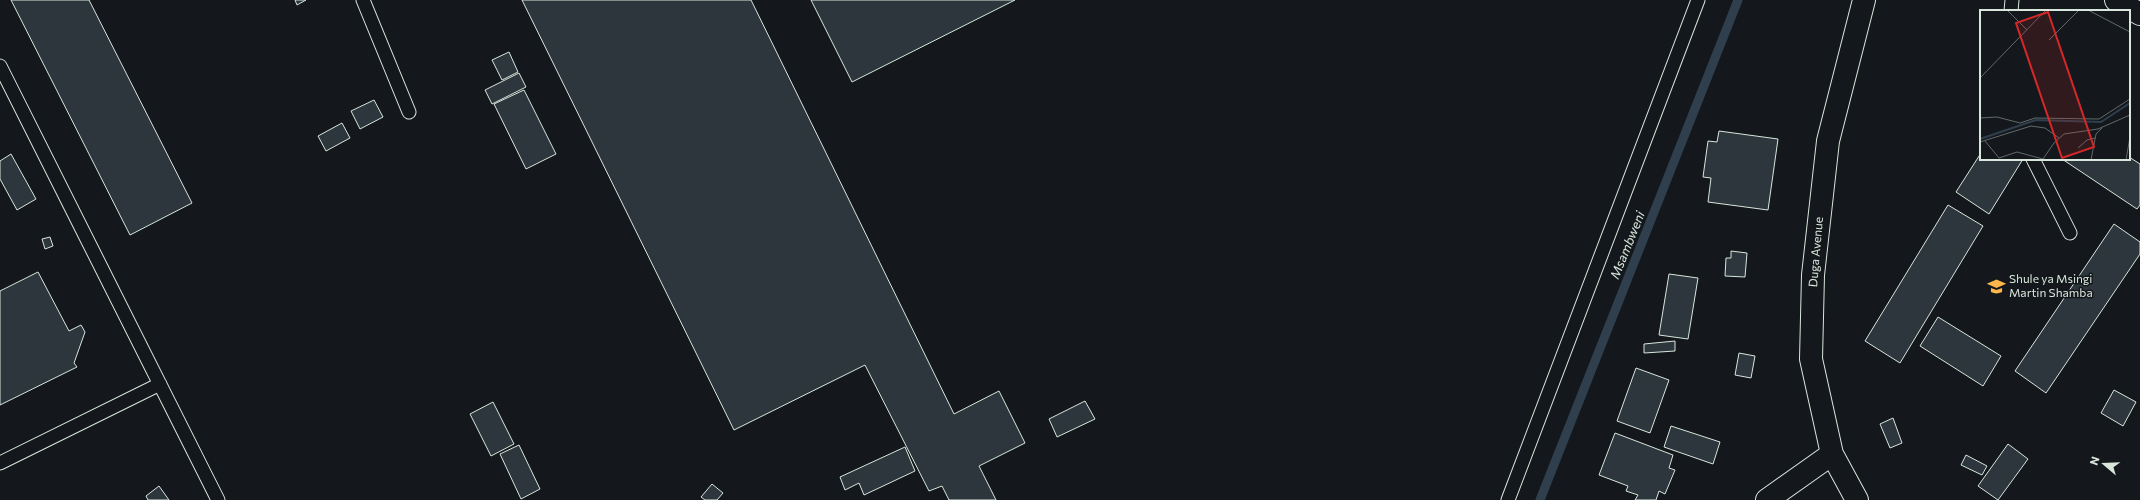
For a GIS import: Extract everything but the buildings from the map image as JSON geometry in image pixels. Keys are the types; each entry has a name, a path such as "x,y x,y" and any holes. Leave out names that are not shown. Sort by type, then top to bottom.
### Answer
{"street":[{"name":"Duga Avenue","path":"1856,500 1832,454 1811,359 1813,275 1828,142 1864,0"},
{"path":"2116,0 2140,14"},
{"path":"1767,500 1832,454"}],"lane":[{"path":"363,0 409,112"},
{"path":"1508,500 1698,0"},
{"path":"2011,10 2012,0"},
{"path":"0,66 218,500"},
{"path":"2034,160 2070,233"},
{"path":"0,464 160,384"}],"waterway":[{"name":"Msambweni","path":"1540,500 1738,0"}],"place":[{"name":"Shule ya Msingi Martin Shamba","path":"1996,286"}]}
